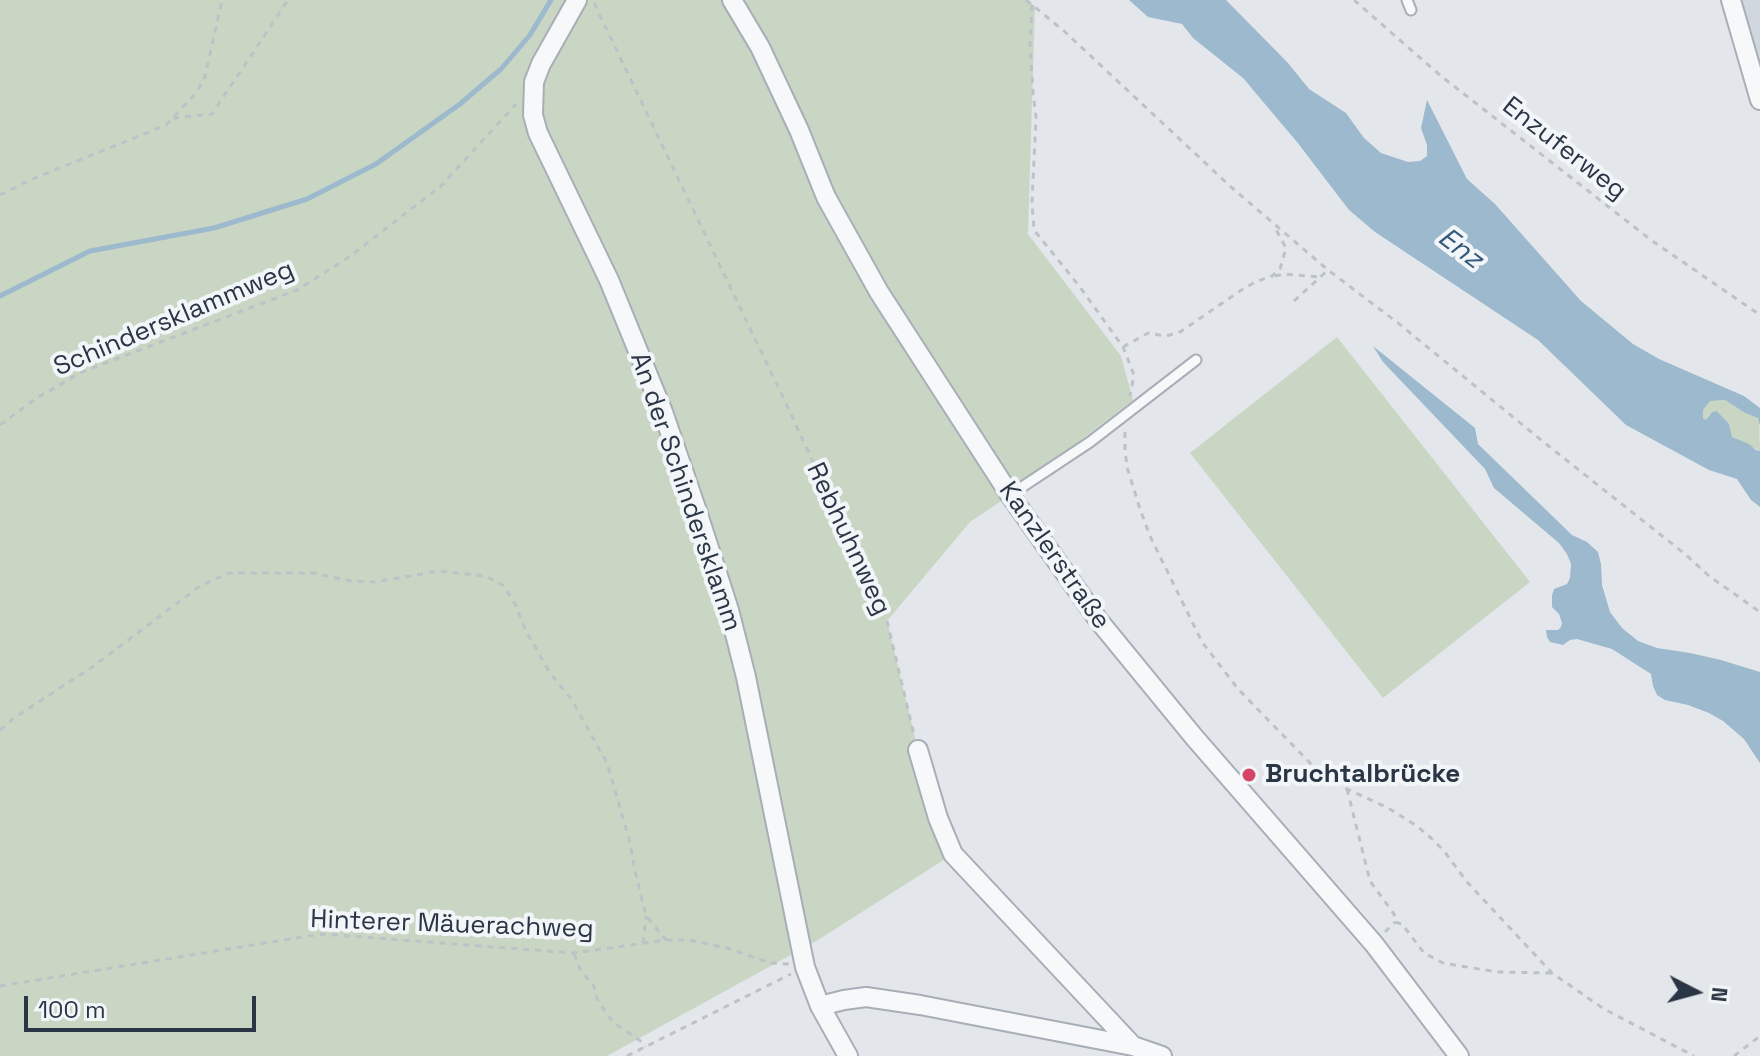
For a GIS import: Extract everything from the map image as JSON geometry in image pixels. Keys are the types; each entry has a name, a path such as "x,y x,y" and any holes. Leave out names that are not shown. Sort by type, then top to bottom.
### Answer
{"street":[{"name":"An der Schindersklamm","path":"577,0 534,82 533,115 538,133 609,280 663,412 729,610 746,677 805,967 820,1006 848,1056"},
{"name":"Kanzlerstraße","path":"732,0 760,47 826,197 871,278 1010,495 1099,621 1194,737 1374,944 1459,1056"},
{"path":"1731,0 1760,100"},
{"path":"918,750 938,818 953,854 1133,1046"},
{"path":"820,1006 866,997 1133,1046 1162,1056"}],"lane":[{"path":"1407,0 1411,10"},
{"path":"1010,495 1090,442 1196,360"}],"path":[{"path":"0,195 166,125 197,92 205,76 222,0"},
{"path":"173,118 212,114 288,0"},
{"name":"Rebhuhnweg","path":"592,0 887,621 918,750"},
{"path":"1026,0 1328,270 1709,576 1760,612"},
{"name":"Enzuferweg","path":"1354,0 1441,76 1627,220 1760,315"},
{"path":"1032,5 1030,44 1036,118 1032,202 1034,230 1123,347 1134,375 1125,450 1133,488 1150,536 1202,642 1238,689 1313,766 1347,789 1388,808 1431,838 1467,882 1552,973 1604,1009 1694,1056"},
{"name":"Schindersklammweg","path":"0,425 35,399 82,372 297,290 349,257 441,186 534,82"},
{"path":"1272,276 1280,269 1286,248 1274,224"},
{"path":"1294,301 1328,270"},
{"path":"1123,347 1148,333 1166,336 1180,332 1255,282 1285,274 1320,277"},
{"path":"0,730 95,665 200,586 229,573 313,573 351,581 375,582 438,571 486,576 504,586 542,659 572,700 607,763 630,842 646,916 643,943"},
{"path":"1347,789 1370,881 1394,914 1395,922 1402,924 1424,953 1443,963 1467,968 1552,973"},
{"path":"646,916 666,940"},
{"name":"Hinterer Mäuerachweg","path":"0,986 321,934 574,953 666,940 689,940 727,948 770,963 805,967"},
{"path":"574,953 608,1016 645,1047"},
{"path":"627,1056 805,967"},
{"path":"1734,1056 1760,1036"}],"shaded area":[{"path":"1738,0 1760,0 1760,81"}],"green space":[{"path":"0,0 1025,0 1035,6 1028,234 1121,356 1133,400 970,522 887,621 918,750 953,854 818,940 607,1056 0,1056"},
{"path":"1337,337 1530,582 1383,698 1190,453"},
{"path":"1725,400 1759,418 1760,451 1732,437 1729,424 1717,411 1706,420 1703,418 1703,410 1710,401"}],"water":[{"name":"Enz","path":"1129,0 1226,0 1309,89 1346,113 1364,138 1381,153 1408,162 1420,161 1427,156 1421,128 1427,100 1467,179 1495,204 1581,301 1633,344 1659,359 1744,396 1760,408 1760,426 1758,418 1725,400 1710,401 1703,410 1703,418 1706,420 1717,411 1729,424 1732,437 1760,451 1760,507 1751,500 1737,479 1709,470 1626,425 1538,340 1375,232 1349,210 1243,78 1193,38 1182,24 1148,17"},
{"path":"1373,346 1475,428 1478,444 1572,535 1598,552 1602,585 1610,612 1622,628 1638,641 1657,648 1721,660 1760,672 1760,763 1744,739 1723,721 1657,695 1651,674 1612,649 1577,639 1563,645 1550,642 1546,630 1558,630 1562,623 1552,607 1552,595 1554,589 1567,584 1570,578 1571,564 1567,554 1559,543 1494,488 1485,469 1383,362"}],"waterway":[{"path":"0,296 90,251 214,228 307,199 376,164 460,104 501,69 530,35 551,0"}],"place":[{"name":"Bruchtalbrücke","path":"1249,775"}]}
